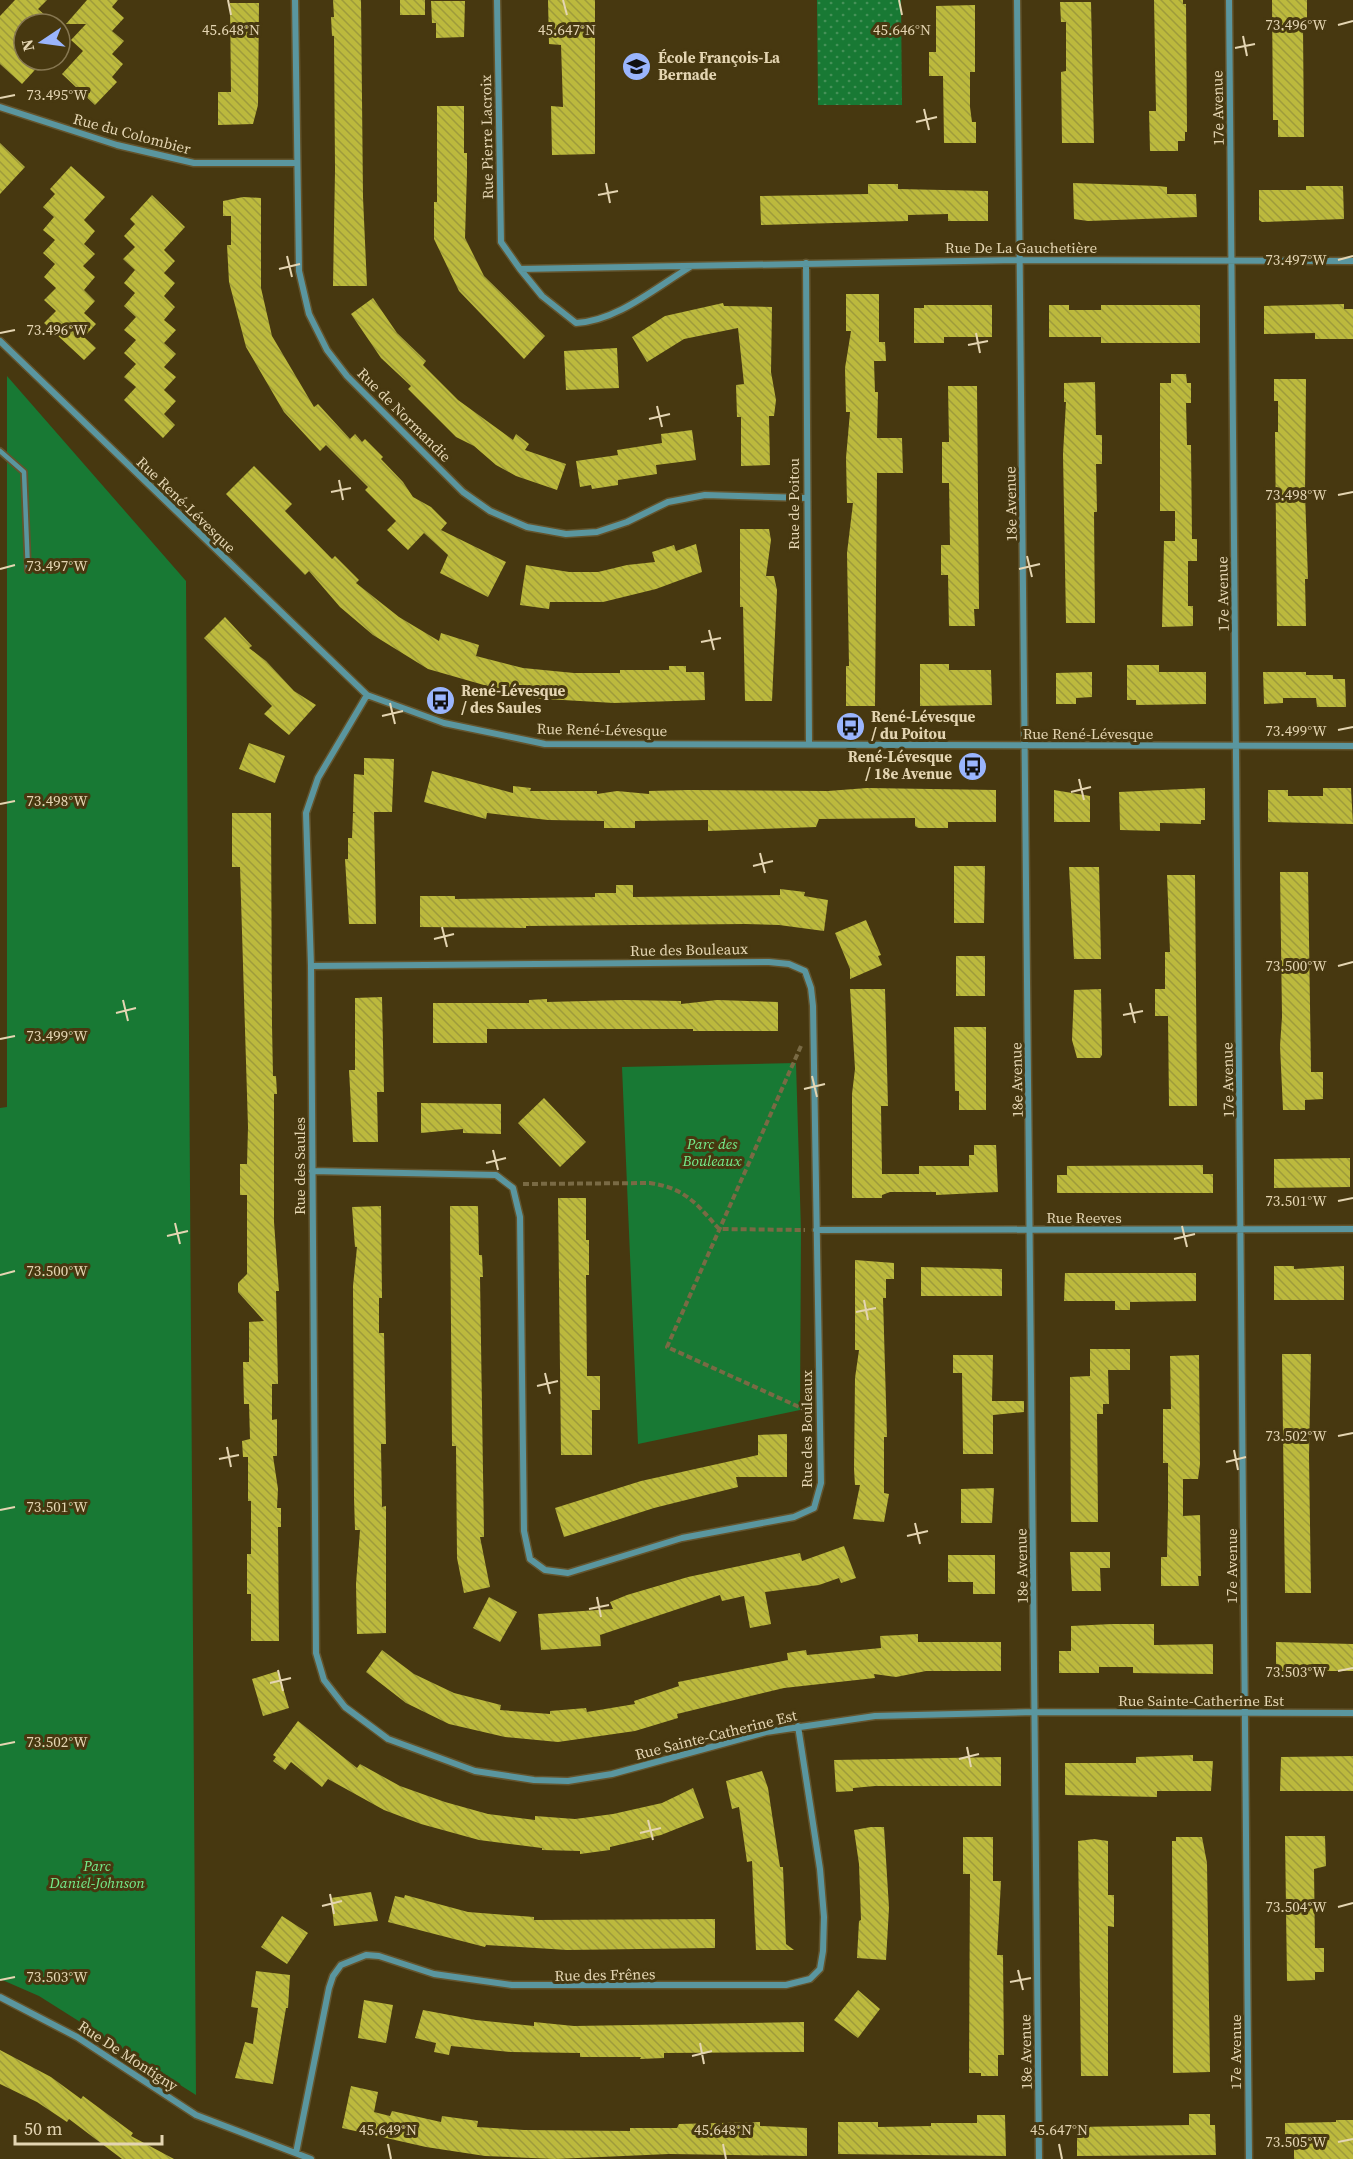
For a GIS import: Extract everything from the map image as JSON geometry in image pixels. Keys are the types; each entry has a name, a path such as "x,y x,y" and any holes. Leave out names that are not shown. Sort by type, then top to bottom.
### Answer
{"street":[{"name":"Rue de Normandie","path":"295,0 299,271 309,314 327,350 347,376 463,492 490,511 527,527 566,534 597,532 627,522 668,502 705,495 806,498"},
{"name":"Rue Pierre Lacroix","path":"497,0 501,242 520,268"},
{"name":"18e Avenue","path":"1017,0 1039,2159"},
{"name":"17e Avenue","path":"1229,0 1249,2159"},
{"name":"Rue du Colombier","path":"0,106 117,145 185,161 297,163"},
{"name":"Rue De La Gauchetière","path":"520,268 1021,260 1353,261"},
{"name":"Rue de Poitou","path":"806,263 809,744"},
{"name":"Rue De La Gauchetière","path":"520,268 542,296 576,322 592,322 609,316 690,267"},
{"name":"Rue René-Lévesque","path":"0,342 367,695 444,723 545,744 1353,746"},
{"name":"Rue des Saules","path":"316,1653 311,966 306,813 318,778 367,695"},
{"name":"Rue des Bouleaux","path":"311,966 789,964 804,972 811,988 813,1018 819,1416 819,1497 814,1508 805,1514 682,1538 568,1573 545,1570 530,1559 524,1531 520,1216 513,1188 508,1184"},
{"path":"312,1171 496,1175 508,1184"},
{"name":"Rue Reeves","path":"816,1230 1353,1229"},
{"name":"Rue Sainte-Catherine Est","path":"316,1653 324,1680 345,1707 388,1739 446,1762 503,1777 568,1781 612,1774 721,1743 798,1726 875,1716 1035,1712 1353,1713"},
{"name":"Rue des Frênes","path":"296,2153 329,1988 340,1965 353,1959 366,1955 379,1956 434,1974 475,1982 544,1987 786,1985 810,1979 820,1969 824,1917 820,1869 798,1726"},
{"name":"Rue De Montigny","path":"0,1997 77,2037 196,2115 311,2159"}],"lane":[{"path":"0,451 24,472 28,570"}],"path":[{"path":"813,1018 666,1347 819,1416"},
{"path":"508,1184 650,1183 668,1186 683,1192 719,1229 816,1230"}],"green space":[{"path":"817,0 901,0 902,105 818,105"},
{"name":"Parc Daniel-Johnson","path":"7,376 186,581 196,2095 39,1996 0,1979 0,1108 7,1107"},
{"name":"Parc des Bouleaux","path":"796,1063 801,1231 800,1410 638,1444 622,1067"}],"building":[{"path":"15,0 47,0 38,9 41,12 12,12 12,72 33,72 22,84 0,64 0,16"},
{"path":"87,0 118,0 112,7 124,18 112,31 124,41 112,54 123,64 112,77 117,82 95,105 62,74 72,72 72,63 83,51 72,39 86,24 72,24 72,17"},
{"path":"333,0 361,0 363,197 367,286 333,286 335,170 334,36 332,36 331,17 334,17"},
{"path":"400,0 425,0 425,15 400,15"},
{"path":"548,0 595,0 595,154 552,155 551,106 563,107 561,45 549,44"},
{"path":"1154,0 1183,0 1183,4 1186,4 1187,132 1185,132 1185,141 1178,141 1178,151 1150,151 1149,111 1156,111"},
{"path":"1272,0 1307,0 1307,29 1303,29 1304,137 1278,137 1278,120 1273,120"},
{"path":"431,1 465,1 464,37 436,38 436,23 432,23"},
{"path":"1060,2 1091,2 1094,143 1062,143 1061,72 1066,71 1066,22 1061,22"},
{"path":"230,3 259,3 258,105 253,124 218,125 218,92 231,92"},
{"path":"975,5 975,72 970,72 970,107 972,122 976,122 976,143 944,143 943,76 929,76 929,52 936,52 936,6"},
{"path":"437,106 464,106 464,153 467,153 465,238 484,276 545,336 524,359 459,291 434,239 434,202 437,202"},
{"path":"0,143 25,167 0,194"},
{"path":"71,166 105,197 84,220 95,231 84,244 95,254 83,266 95,277 84,290 95,301 84,313 96,324 84,337 96,348 84,360 44,323 56,311 44,300 56,288 44,277 55,264 43,253 55,240 43,230 54,217 43,207 55,194 50,189"},
{"path":"1073,183 1158,186 1167,187 1167,194 1196,194 1197,217 1088,221 1074,219"},
{"path":"868,184 898,184 898,189 988,191 988,221 948,221 948,214 908,215 908,221 761,225 760,196 868,194"},
{"path":"1306,186 1343,186 1344,219 1262,222 1259,220 1259,190 1306,190"},
{"path":"152,195 185,227 164,250 175,261 164,273 175,283 164,296 175,307 164,320 176,330 164,343 176,354 164,367 176,377 164,390 176,401 164,414 175,425 163,438 124,400 136,387 124,377 136,364 124,353 136,340 124,330 136,317 124,306 135,293 124,283 135,270 123,259 135,247 124,236 135,224 130,219"},
{"path":"243,197 261,198 261,288 272,336 314,407 318,404 350,439 355,434 362,442 365,439 383,457 381,459 403,482 413,497 431,507 447,523 441,530 506,562 488,597 440,573 448,555 424,533 408,550 387,530 396,521 365,490 368,487 326,445 320,451 284,412 246,347 229,282 227,245 231,245 231,216 223,216 223,201"},
{"path":"846,294 879,294 879,342 885,342 886,361 874,361 875,392 878,392 877,438 902,438 903,473 877,473 875,706 846,706 846,666 849,666 847,553 853,503 847,503 846,458 850,412 846,412 845,368 851,331 846,331"},
{"path":"373,298 397,333 426,361 423,365 458,400 513,440 516,434 529,444 525,450 566,464 557,490 516,476 496,465 474,446 456,437 408,389 411,386 381,358 351,314"},
{"path":"723,303 724,306 772,307 771,372 776,400 774,416 769,416 770,465 741,466 741,417 737,417 736,385 744,384 738,328 684,339 647,362 632,337 665,316"},
{"path":"1344,304 1344,309 1353,309 1353,339 1315,339 1315,333 1264,334 1264,306"},
{"path":"924,305 992,305 992,337 944,337 944,343 914,343 914,308 924,308"},
{"path":"1049,305 1069,305 1069,310 1101,310 1101,305 1200,305 1200,343 1101,343 1101,337 1049,337"},
{"path":"617,348 619,388 566,390 564,351"},
{"path":"1171,374 1186,374 1187,383 1191,383 1191,403 1186,403 1187,445 1191,445 1192,539 1197,539 1197,561 1188,561 1188,606 1193,606 1193,626 1162,627 1164,541 1175,541 1175,511 1160,511 1160,383 1171,383"},
{"path":"1274,379 1306,379 1305,493 1308,579 1305,579 1306,626 1277,626 1275,432 1278,432 1278,401 1274,401"},
{"path":"1095,382 1096,435 1102,435 1102,464 1096,464 1095,623 1066,623 1063,454 1066,402 1064,402 1064,383"},
{"path":"948,386 977,386 979,609 974,609 975,626 949,626 948,575 941,575 941,545 950,545 949,483 942,483 942,442 949,442"},
{"path":"692,430 696,460 656,465 657,474 618,480 618,485 592,489 591,485 580,487 576,461 618,455 617,450 662,443 661,434"},
{"path":"254,466 292,504 285,511 332,559 335,556 359,580 356,583 399,617 439,641 441,633 479,645 476,656 523,668 574,673 620,673 620,670 669,670 669,666 686,666 686,672 704,672 705,700 614,703 529,698 428,669 373,635 340,607 309,571 305,575 226,494"},
{"path":"740,529 769,529 771,540 766,576 774,576 777,590 772,701 745,701 743,607 740,607"},
{"path":"696,544 702,572 656,589 603,602 550,602 549,609 520,605 526,565 569,572 598,572 627,565 655,562 652,552 674,545 676,551"},
{"path":"225,617 252,646 249,648 266,661 294,691 316,705 289,735 264,714 272,706 204,638"},
{"path":"920,664 949,664 949,670 991,670 992,705 920,706"},
{"path":"1127,665 1159,665 1159,672 1206,672 1206,704 1136,705 1136,700 1127,700"},
{"path":"1092,672 1092,697 1076,698 1076,704 1056,704 1056,673"},
{"path":"1263,672 1306,672 1306,675 1333,675 1333,679 1345,679 1346,707 1317,707 1316,698 1283,698 1283,703 1264,704"},
{"path":"249,743 285,756 275,783 239,769"},
{"path":"364,758 394,759 392,812 374,812 376,924 349,924 345,859 348,859 348,838 352,838 353,813 356,813 353,812 354,774 364,775"},
{"path":"432,771 513,793 513,786 531,788 530,791 597,791 597,794 617,791 649,794 649,791 828,791 867,788 996,790 996,822 948,822 948,828 918,828 915,826 915,818 819,819 816,827 708,831 708,820 635,821 635,828 604,828 604,821 548,820 487,813 486,819 424,802"},
{"path":"1205,788 1205,820 1201,820 1201,824 1160,823 1160,831 1120,830 1119,792"},
{"path":"1323,788 1351,788 1353,824 1268,822 1268,790 1288,790 1288,796 1323,796"},
{"path":"1054,790 1090,796 1090,822 1054,822"},
{"path":"232,813 271,813 273,1076 276,1076 277,1094 274,1094 274,1222 279,1291 276,1291 278,1384 272,1384 272,1420 277,1419 277,1456 273,1456 278,1489 277,1508 281,1508 281,1527 278,1527 279,1641 251,1641 251,1594 247,1594 247,1554 251,1554 251,1501 248,1501 248,1457 243,1457 242,1441 250,1439 249,1404 244,1404 243,1362 249,1362 249,1322 264,1321 238,1292 238,1283 247,1274 247,1195 240,1195 240,1164 247,1164 248,1127 240,867 232,867"},
{"path":"954,866 985,866 984,923 954,923"},
{"path":"1069,867 1099,867 1101,959 1074,959"},
{"path":"1280,872 1308,872 1311,1072 1323,1072 1323,1099 1305,1100 1305,1110 1283,1110 1280,1046 1282,1017"},
{"path":"1167,875 1195,875 1197,1106 1169,1106 1168,1016 1155,1016 1155,989 1165,989 1165,952 1170,952"},
{"path":"616,885 633,885 633,897 780,895 780,889 805,892 804,896 828,900 824,931 779,925 745,924 526,926 526,928 420,927 420,896 455,896 455,899 595,897 595,893 616,893"},
{"path":"866,920 881,955 878,956 882,965 850,979 850,969 835,933"},
{"path":"956,956 985,956 985,996 956,996"},
{"path":"850,989 885,989 888,1106 881,1106 882,1174 919,1174 919,1166 969,1166 969,1155 974,1155 974,1145 996,1145 998,1192 936,1195 936,1192 890,1192 882,1195 882,1198 852,1198 852,1094 855,1069"},
{"path":"1101,989 1102,1055 1100,1058 1077,1058 1072,1040 1074,990"},
{"path":"382,997 384,1092 377,1092 378,1142 353,1142 349,1070 355,1070 355,998"},
{"path":"547,999 547,1002 681,1001 681,1004 717,1000 778,1002 778,1031 487,1029 487,1043 433,1043 433,1003 529,1003 529,1000"},
{"path":"954,1027 986,1027 986,1110 959,1110 959,1091 955,1091"},
{"path":"544,1098 586,1142 560,1167 518,1123"},
{"path":"421,1103 501,1104 501,1134 463,1133 463,1129 421,1133"},
{"path":"1350,1158 1350,1187 1274,1188 1274,1159"},
{"path":"1203,1165 1203,1174 1213,1174 1213,1193 1057,1193 1057,1175 1067,1175 1067,1166"},
{"path":"558,1198 586,1198 586,1240 589,1240 589,1275 586,1275 587,1376 600,1376 600,1410 592,1410 592,1455 561,1455"},
{"path":"381,1206 382,1298 379,1298 379,1333 384,1333 386,1444 381,1444 382,1507 386,1506 386,1633 357,1634 356,1584 360,1530 355,1530 354,1498 353,1286 357,1247 355,1247 352,1207"},
{"path":"450,1206 478,1206 479,1255 482,1255 483,1277 480,1277 484,1537 480,1537 490,1587 464,1593 457,1558 456,1446 452,1446"},
{"path":"855,1260 894,1263 894,1279 886,1279 886,1298 883,1298 887,1437 884,1437 884,1493 889,1494 884,1522 853,1519 860,1485 855,1485 854,1469 855,1378 859,1350 855,1350"},
{"path":"1274,1266 1294,1266 1294,1269 1344,1266 1344,1300 1274,1300"},
{"path":"921,1267 1002,1269 1002,1296 921,1296"},
{"path":"1065,1273 1196,1273 1196,1301 1130,1302 1130,1310 1115,1310 1115,1301 1064,1301"},
{"path":"1090,1349 1130,1349 1130,1370 1108,1370 1109,1404 1103,1404 1103,1414 1097,1414 1098,1522 1071,1522 1070,1377 1090,1376"},
{"path":"1282,1354 1311,1354 1309,1456 1311,1593 1285,1593"},
{"path":"953,1355 993,1355 992,1401 1024,1401 1024,1412 993,1415 993,1454 963,1454 962,1373 953,1373"},
{"path":"1199,1355 1200,1464 1198,1479 1183,1479 1183,1516 1200,1515 1201,1576 1198,1576 1199,1586 1161,1586 1161,1557 1167,1557 1168,1508 1168,1463 1163,1463 1163,1409 1171,1409 1170,1356"},
{"path":"787,1434 787,1477 736,1477 738,1487 654,1508 564,1537 555,1508 641,1481 758,1455 758,1435"},
{"path":"994,1488 992,1523 961,1523 961,1489"},
{"path":"844,1546 856,1578 841,1583 839,1578 819,1585 765,1592 771,1624 750,1628 744,1596 722,1601 720,1595 600,1635 601,1646 541,1650 538,1614 613,1609 610,1602 688,1577 800,1553 802,1561"},
{"path":"1070,1552 1110,1552 1110,1568 1100,1568 1101,1591 1072,1591"},
{"path":"948,1555 995,1555 995,1594 973,1594 973,1582 948,1582"},
{"path":"489,1597 517,1612 500,1642 473,1628"},
{"path":"1154,1624 1154,1645 1213,1644 1213,1674 1133,1673 1133,1667 1099,1667 1099,1673 1059,1673 1059,1651 1071,1651 1071,1626"},
{"path":"918,1634 918,1642 1001,1642 1001,1671 926,1671 896,1677 874,1674 875,1678 784,1688 677,1714 678,1718 635,1731 558,1742 505,1737 449,1724 406,1703 366,1672 382,1650 414,1674 454,1693 501,1705 500,1710 550,1714 550,1711 586,1708 587,1712 635,1704 634,1701 679,1686 678,1682 788,1660 787,1653 806,1650 807,1655 881,1648 880,1636"},
{"path":"1276,1642 1353,1644 1353,1671 1276,1671"},
{"path":"278,1671 289,1708 263,1716 252,1679"},
{"path":"298,1721 357,1768 360,1764 400,1786 488,1814 535,1820 535,1816 575,1819 613,1814 662,1803 693,1788 704,1818 661,1835 610,1847 610,1850 580,1854 580,1851 542,1850 542,1848 479,1840 421,1824 384,1810 328,1779 322,1787 291,1762 285,1770 273,1761 276,1757 273,1755"},
{"path":"1193,1755 1193,1761 1213,1761 1211,1791 1157,1791 1157,1797 1065,1795 1065,1763 1136,1763 1136,1757"},
{"path":"1353,1756 1353,1791 1280,1791 1281,1757"},
{"path":"1001,1757 1001,1786 875,1786 836,1792 834,1760"},
{"path":"762,1771 768,1788 780,1867 783,1867 786,1944 794,1950 756,1950 752,1861 747,1862 739,1807 732,1809 726,1781"},
{"path":"884,1827 889,1908 886,1960 857,1958 859,1921 861,1920 859,1864 854,1830"},
{"path":"1285,1836 1325,1836 1326,1866 1314,1869 1315,1948 1324,1948 1324,1972 1315,1972 1315,1980 1287,1981"},
{"path":"963,1837 993,1837 993,1881 1001,1881 997,1955 1003,1955 1004,2055 998,2055 998,2076 969,2073 970,1874 963,1874"},
{"path":"1176,1837 1202,1837 1207,1863 1210,2072 1173,2073 1172,1841 1176,1841"},
{"path":"1094,1839 1108,1841 1108,1895 1114,1895 1114,1927 1108,1926 1108,2076 1081,2076 1078,1841"},
{"path":"371,1892 378,1921 334,1926 331,1898"},
{"path":"405,1895 468,1912 534,1917 534,1920 715,1919 715,1948 567,1950 486,1945 485,1947 388,1922 395,1896 404,1898"},
{"path":"282,1916 308,1933 287,1964 261,1947"},
{"path":"256,1971 290,1975 288,2008 286,2008 273,2084 235,2078 245,2042 253,2044 258,2008 251,2007"},
{"path":"858,1990 880,2009 858,2038 834,2020"},
{"path":"364,2000 393,2005 386,2043 358,2038"},
{"path":"423,2010 476,2020 534,2026 534,2022 574,2026 804,2022 804,2052 664,2053 664,2058 640,2059 641,2057 580,2057 580,2053 511,2052 451,2046 449,2055 434,2052 436,2043 415,2038"},
{"path":"0,2050 51,2077 81,2099 83,2096 133,2133 131,2136 174,2159 122,2159 69,2119 67,2122 37,2102 0,2084"},
{"path":"351,2086 378,2092 374,2112 390,2116 392,2111 441,2122 442,2116 478,2121 477,2127 630,2131 630,2128 677,2128 679,2124 760,2122 760,2126 807,2128 807,2156 669,2154 555,2159 485,2156 426,2147 342,2128"},
{"path":"1189,2114 1210,2114 1210,2125 1215,2125 1216,2155 1077,2156 1077,2127 1189,2125"},
{"path":"977,2115 1005,2115 1006,2156 838,2154 838,2122 878,2122 878,2127 931,2126 931,2123 977,2123"},
{"path":"1336,2120 1353,2120 1353,2159 1294,2159 1294,2147 1285,2147 1285,2123 1336,2122"}],"place":[{"name":"École François-La Bernade","path":"637,67"},
{"name":"René-Lévesque / des Saules","path":"440,700"},
{"name":"René-Lévesque / du Poitou","path":"850,726"},
{"name":"René-Lévesque / 18e Avenue","path":"973,766"}]}
